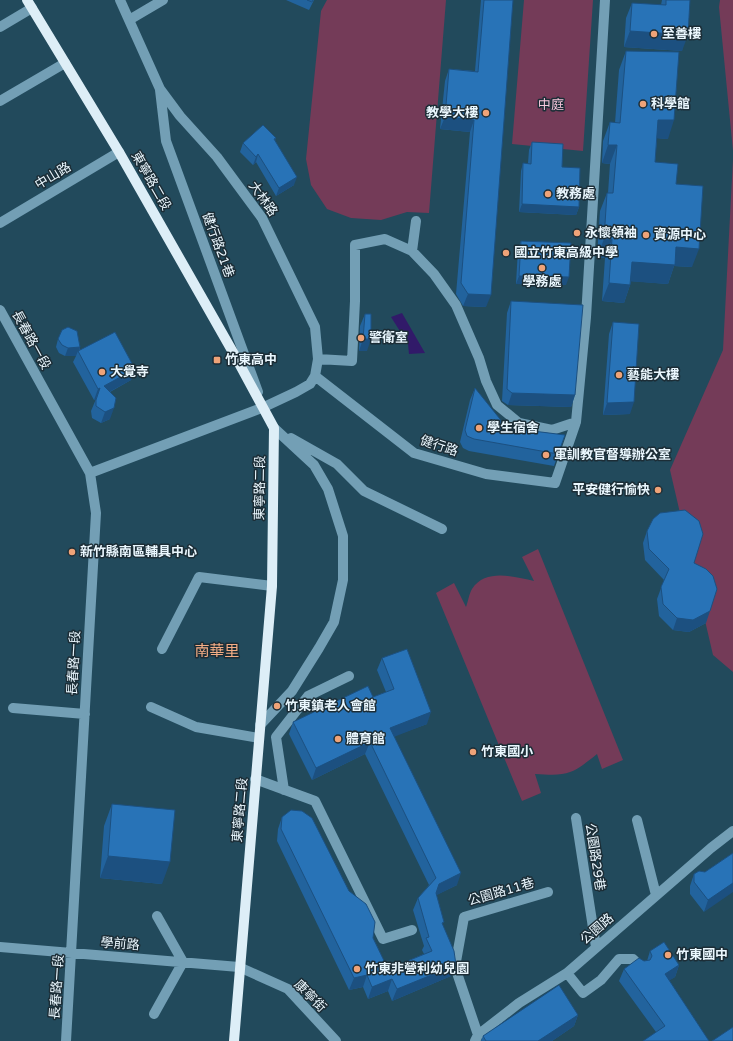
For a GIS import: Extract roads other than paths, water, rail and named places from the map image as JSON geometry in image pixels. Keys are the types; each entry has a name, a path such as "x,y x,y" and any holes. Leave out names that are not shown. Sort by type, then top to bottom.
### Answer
{"main road":[{"name":"東寧路二段","path":"29,4 119,152 264,407 274,428 272,586 234,1041"}],"street":[{"name":"大林路","path":"120,0 160,90 180,116 217,157 262,218 315,327 318,359 315,376"},
{"path":"129,20 163,0"},
{"path":"318,359 352,361 355,301 355,245 385,239 412,250 434,274 456,305 478,358 486,382 497,404 520,423 552,430 576,422 586,317 605,0"},
{"path":"0,27 29,4"},
{"path":"0,101 65,62"},
{"name":"健行路21巷","path":"160,90 166,141 264,407"},
{"name":"中山路","path":"0,223 119,152"},
{"path":"412,250 416,222"},
{"name":"長春路一段","path":"0,310 90,473 96,513 66,1041"},
{"path":"90,473 264,407 310,384 315,376"},
{"name":"健行路","path":"315,376 414,453 486,474 555,483 576,422"},
{"path":"274,428 337,464 364,491 442,529"},
{"path":"260,725 292,691 334,622 343,580 343,536 328,489 314,464 274,428"},
{"path":"162,649 200,577 272,586"},
{"path":"284,790 276,737 308,696 349,676"},
{"path":"151,707 196,727 259,738"},
{"path":"13,708 85,714"},
{"path":"255,779 314,801 383,939 412,930"},
{"name":"公園路29巷","path":"576,818 596,947"},
{"path":"637,820 656,895"},
{"name":"公園路","path":"477,1038 519,1003 567,973 711,848 733,832"},
{"name":"公園路11巷","path":"477,1038 455,967 464,917 548,892"},
{"path":"154,1014 183,962 156,916"},
{"name":"學前路","path":"0,947 239,967"},
{"path":"567,973 583,993 601,980 619,959 633,958 641,967"},
{"name":"康寧街","path":"239,967 288,989 336,1041"}],"place":[{"name":"至善樓","path":"654,34"},
{"name":"科學館","path":"643,104"},
{"name":"教學大樓","path":"486,113"},
{"name":"教務處","path":"548,194"},
{"name":"永懷領袖","path":"577,233"},
{"name":"資源中心","path":"646,235"},
{"name":"國立竹東高級中學","path":"506,253"},
{"name":"學務處","path":"542,268"},
{"name":"警衛室","path":"361,338"},
{"name":"竹東高中","path":"217,360"},
{"name":"大覺寺","path":"102,372"},
{"name":"藝能大樓","path":"619,375"},
{"name":"學生宿舍","path":"479,428"},
{"name":"軍訓教官督導辦公室","path":"546,455"},
{"name":"平安健行愉快","path":"658,490"},
{"name":"新竹縣南區輔具中心","path":"72,552"},
{"name":"竹東鎮老人會館","path":"277,706"},
{"name":"體育館","path":"338,739"},
{"name":"竹東國小","path":"473,752"},
{"name":"竹東國中","path":"668,955"},
{"name":"竹東非營利幼兒園","path":"357,969"}],"district":[{"name":"南華里","path":"217,651"}],"park label":[{"name":"中庭","path":"551,105"}]}
